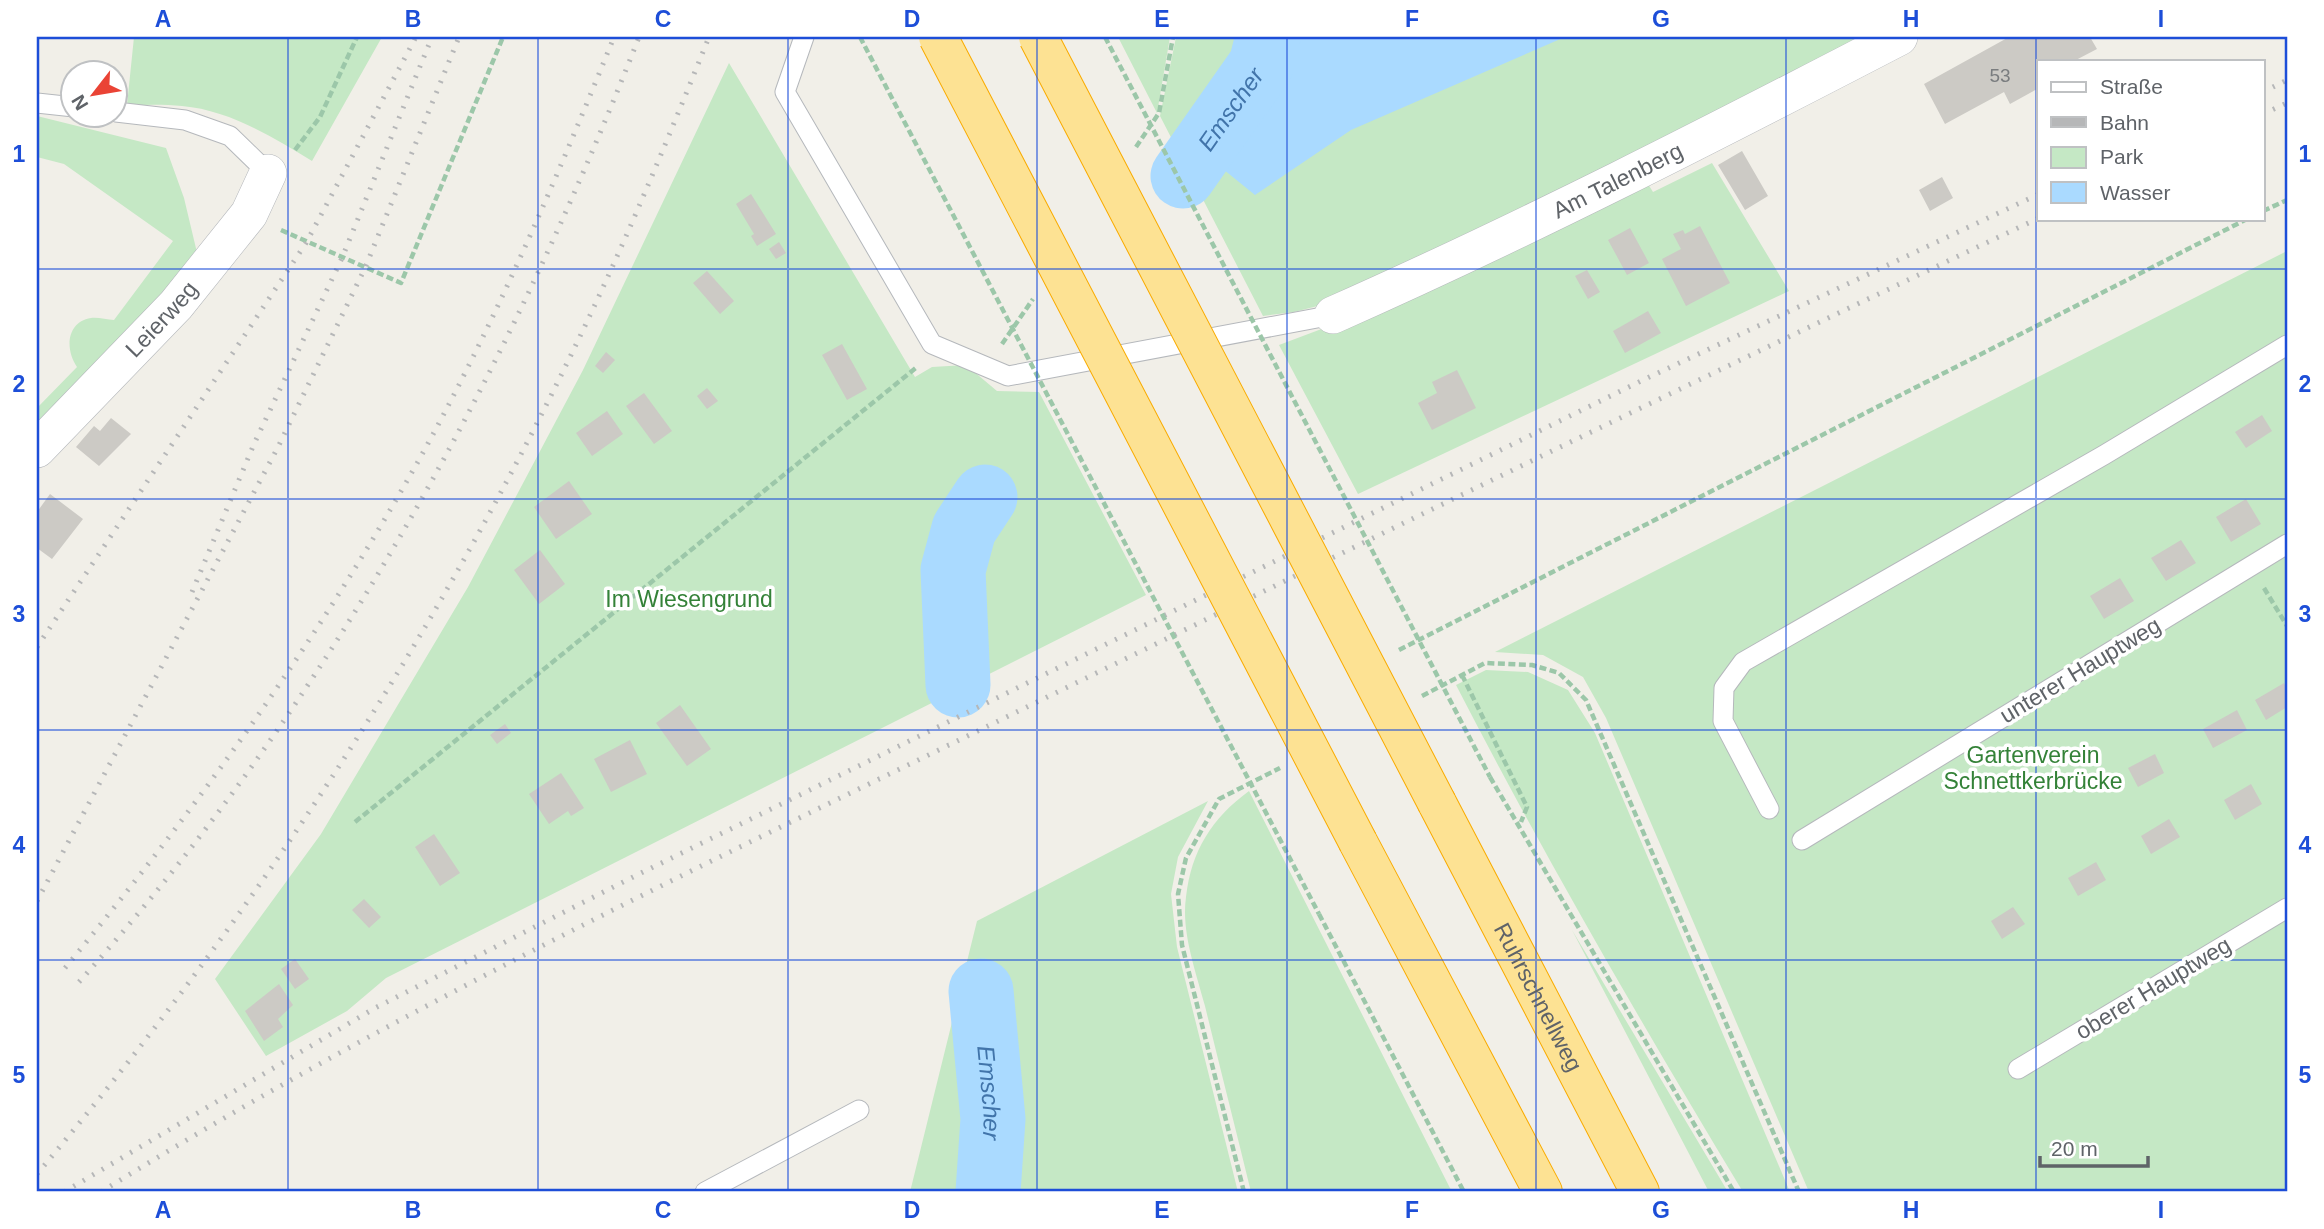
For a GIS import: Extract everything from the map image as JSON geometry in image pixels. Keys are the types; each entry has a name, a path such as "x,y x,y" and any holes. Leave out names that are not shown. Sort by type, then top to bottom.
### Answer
{"highway":[{"path":"938,37 1543,1192"},
{"name":"Ruhrschnellweg","path":"1038,37 1640,1192"}],"street":[{"name":"Am Talenberg","path":"1333,315 1435,270 1670,156 1899,37"},
{"name":"Leierweg","path":"37,449 176,306 249,214 268,173"}],"lane":[{"path":"804,37 785,92 932,344 1008,376 1333,315"},
{"path":"37,103 60,105"},
{"path":"130,114 185,120 230,136 268,173"},
{"path":"1769,809 1723,721 1724,688 1743,662 2104,455 2287,345"},
{"name":"unterer Hauptweg","path":"1802,840 2287,544"},
{"name":"oberer Hauptweg","path":"2018,1069 2287,908"},
{"path":"705,1192 859,1110"}],"path":[{"path":"268,173 290,157 320,117 357,37"},
{"path":"249,214 306,243 401,283 503,37"},
{"path":"860,37 1464,1192"},
{"path":"1105,37 1490,776 1734,1192"},
{"path":"2264,211 2287,200"},
{"path":"1395,652 2245,220"},
{"path":"355,822 914,372 932,344"},
{"path":"2251,566 2287,626"},
{"path":"1462,675 1527,807 1520,823"}],"green space":[{"path":"134,37 382,37 312,161 266,134 217,113 175,105 130,105"},
{"path":"1118,37 1170,37 1157,113"},
{"path":"1176,37 1881,37 1353,297 1294,312 1263,316 1160,116"},
{"name":"Im Wiesengrund","path":"729,63 915,377 932,367 966,365 997,391 1039,392 1146,595 386,978 347,1011 266,1056 215,979 321,834 468,587 583,370"},
{"path":"37,116 60,122 60,130 93,130 166,148 184,198 199,261 37,428 37,408 77,367 71,353 72,331 77,325 91,318 114,320 173,241 64,164 37,157"},
{"path":"1712,163 1789,291 1358,494 1279,345 1364,313 1643,176 1653,192"},
{"name":"Gartenverein Schnettkerbrücke","path":"2287,251 2287,1192 1809,1192 1606,718 1583,677 1543,655 1495,652"},
{"path":"1486,670 1528,672 1568,690 1595,733 1790,1192 1743,1192 1632,1004 1524,814 1456,685"},
{"path":"1249,791 1452,1192 1251,1192 1190,952 1185,910 1189,880 1198,850 1224,812"},
{"path":"1208,801 1178,857 1171,894 1177,947 1238,1192 910,1192 977,921"},
{"path":"1572,930 1728,1192 1709,1192"}],"water":[{"path":"1291,37 1565,37 1351,130 1255,195 1218,165 1276,84"}],"building":[{"path":"2009,37 2090,37 2097,49 2076,60 2037,60 2037,89 2010,104 2004,92 1945,124 1924,84"},
{"path":"1742,151 1768,196 1745,210 1718,165"},
{"path":"1942,177 1953,198 1930,211 1919,190"},
{"path":"751,194 776,234 757,246 751,236 754,234 736,204"},
{"path":"1700,226 1730,283 1686,306 1662,259 1681,249 1673,234 1683,230 1685,234"},
{"path":"1630,228 1649,263 1627,275 1608,240"},
{"path":"779,242 786,253 776,259 769,249"},
{"path":"1587,270 1600,292 1588,299 1575,276"},
{"path":"707,271 734,301 720,314 693,283"},
{"path":"1648,311 1661,333 1625,353 1613,331"},
{"path":"842,344 867,389 847,400 822,355"},
{"path":"606,352 615,360 603,373 595,366"},
{"path":"1457,370 1476,408 1432,430 1418,403 1437,393 1432,382"},
{"path":"707,388 718,401 707,409 697,396"},
{"path":"644,393 672,431 654,444 626,406"},
{"path":"607,411 623,434 592,456 576,433"},
{"path":"2262,415 2272,431 2246,448 2235,432"},
{"path":"111,418 131,434 99,466 76,447 94,426 100,431"},
{"path":"569,481 592,514 556,539 534,507"},
{"path":"50,494 83,519 52,559 37,548 37,512"},
{"path":"2246,499 2261,524 2231,542 2216,517"},
{"path":"2181,540 2196,563 2166,581 2151,558"},
{"path":"540,550 565,584 539,604 514,570"},
{"path":"2120,578 2134,601 2104,619 2090,596"},
{"path":"2284,683 2287,689 2287,707 2266,720 2255,700"},
{"path":"680,705 711,749 687,766 656,723"},
{"path":"2237,710 2247,730 2213,748 2203,729"},
{"path":"505,724 511,733 497,744 490,735"},
{"path":"630,740 647,774 611,792 594,759"},
{"path":"2155,754 2164,773 2138,787 2128,768"},
{"path":"561,773 584,808 571,816 568,811 549,824 529,794"},
{"path":"2251,784 2262,804 2235,820 2224,800"},
{"path":"2169,819 2180,837 2151,854 2141,836"},
{"path":"434,834 460,873 440,886 415,847"},
{"path":"2096,862 2106,880 2078,896 2068,878"},
{"path":"364,899 381,917 369,928 352,910"},
{"path":"2013,907 2025,924 2002,939 1991,921"},
{"path":"295,959 309,979 295,989 281,969"},
{"path":"279,984 293,1005 278,1019 283,1027 264,1041 245,1011"}],"waterway":[{"name":"Emscher","path":"1183,176 1261,65 1268,37"},
{"name":"Emscher","path":"958,685 953,570 964,529 985,497"},
{"name":"Emscher","path":"981,991 993,1119 988,1192"}],"railway":[{"path":"37,647 306,243 416,37"},
{"path":"192,592 254,444 342,258 432,37"},
{"path":"37,901 278,447 365,268 459,37"},
{"path":"65,968 162,846 254,721 381,526 447,407 499,303 614,37"},
{"path":"79,982 168,877 251,767 329,653 401,535 468,414 530,290 587,165 639,37"},
{"path":"37,1174 121,1072 278,858 421,635 548,402 619,253 709,37"},
{"path":"2264,92 2287,80"},
{"path":"2264,114 2287,103"},
{"path":"64,1192 375,1008 639,874 1643,380 2037,195"},
{"path":"101,1192 329,1059 563,935 1537,458 2037,219"}]}
